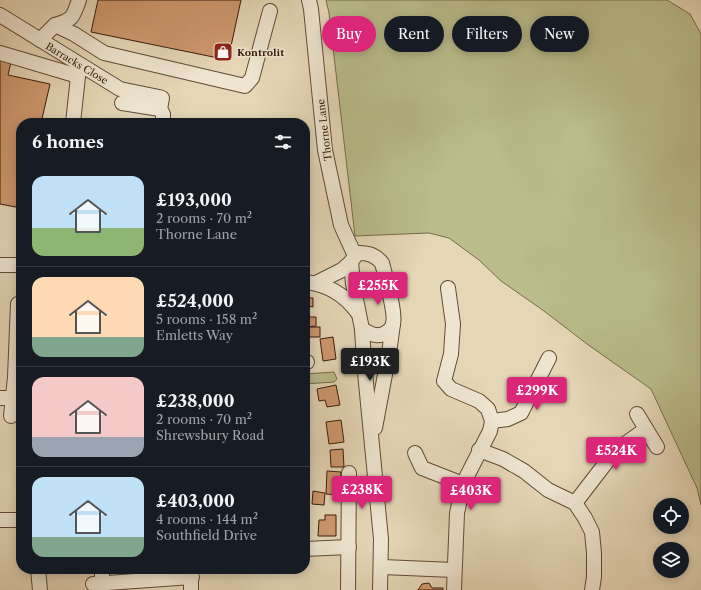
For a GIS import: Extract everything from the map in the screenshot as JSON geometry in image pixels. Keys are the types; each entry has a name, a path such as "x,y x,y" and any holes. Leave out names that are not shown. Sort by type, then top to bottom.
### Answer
{"street":[{"path":"40,40 54,25 67,22 72,16 79,0"},
{"name":"Thorne Lane","path":"309,0 325,150 341,226 353,259 351,272 361,322"},
{"path":"54,25 74,34 104,53 245,86 252,78 270,11"},
{"name":"Barracks Close","path":"0,15 40,40 79,70 120,89 159,103"},
{"path":"0,53 79,70 74,118"},
{"path":"122,103 159,103 163,118"},
{"path":"311,283 342,270 359,253 367,253 376,256 382,263 393,314 393,324 372,444"},
{"path":"0,265 16,265"},
{"path":"311,283 338,292 351,304 361,322 375,335 387,333 393,324"},
{"path":"448,288 453,324 451,354 444,381 452,389 479,401 488,409 492,420 490,430 463,484 457,513 454,590"},
{"path":"361,322 381,539 382,567 380,590"},
{"path":"12,416 6,398 15,377 16,353"},
{"path":"492,420 508,419 521,414 549,358"},
{"path":"637,414 657,447"},
{"path":"575,502 615,451 646,429"},
{"path":"480,450 503,459 524,471 548,490 575,502 592,532 594,553 594,576 592,590"},
{"path":"415,452 422,468 463,484"},
{"path":"348,473 348,590"},
{"path":"0,520 16,520"},
{"path":"310,549 349,546"},
{"path":"382,567 454,570"},
{"path":"38,574 40,590"},
{"path":"101,574 98,584 147,575 192,579"}],"green space":[{"path":"326,0 667,0 690,14 701,34 701,505 697,488 651,389 501,281 479,260 449,238 429,233 355,236 334,52 376,52 376,16 329,16"},
{"path":"334,372 337,379 334,382 310,384 310,374"}],"building":[{"path":"98,0 241,0 228,60 91,32"},
{"path":"0,60 11,62 8,75 50,84 42,118 16,118 16,207 0,204"},
{"path":"310,298 313,298 313,307 310,306"},
{"path":"310,317 316,317 316,326 310,327"},
{"path":"310,327 320,327 320,337 310,337"},
{"path":"333,337 336,359 323,361 320,339"},
{"path":"336,385 340,405 327,407 325,400 319,401 317,389"},
{"path":"341,420 344,442 329,444 326,422"},
{"path":"343,449 344,467 331,467 330,450"},
{"path":"327,471 341,472 340,495 326,494"},
{"path":"313,491 325,493 324,505 312,504"},
{"path":"325,515 336,515 336,536 318,536 319,520 325,520"},
{"path":"429,583 432,588 443,588 443,590 418,590 422,584"}],"place":[{"name":"Kontrolit","path":"223,52"}]}
